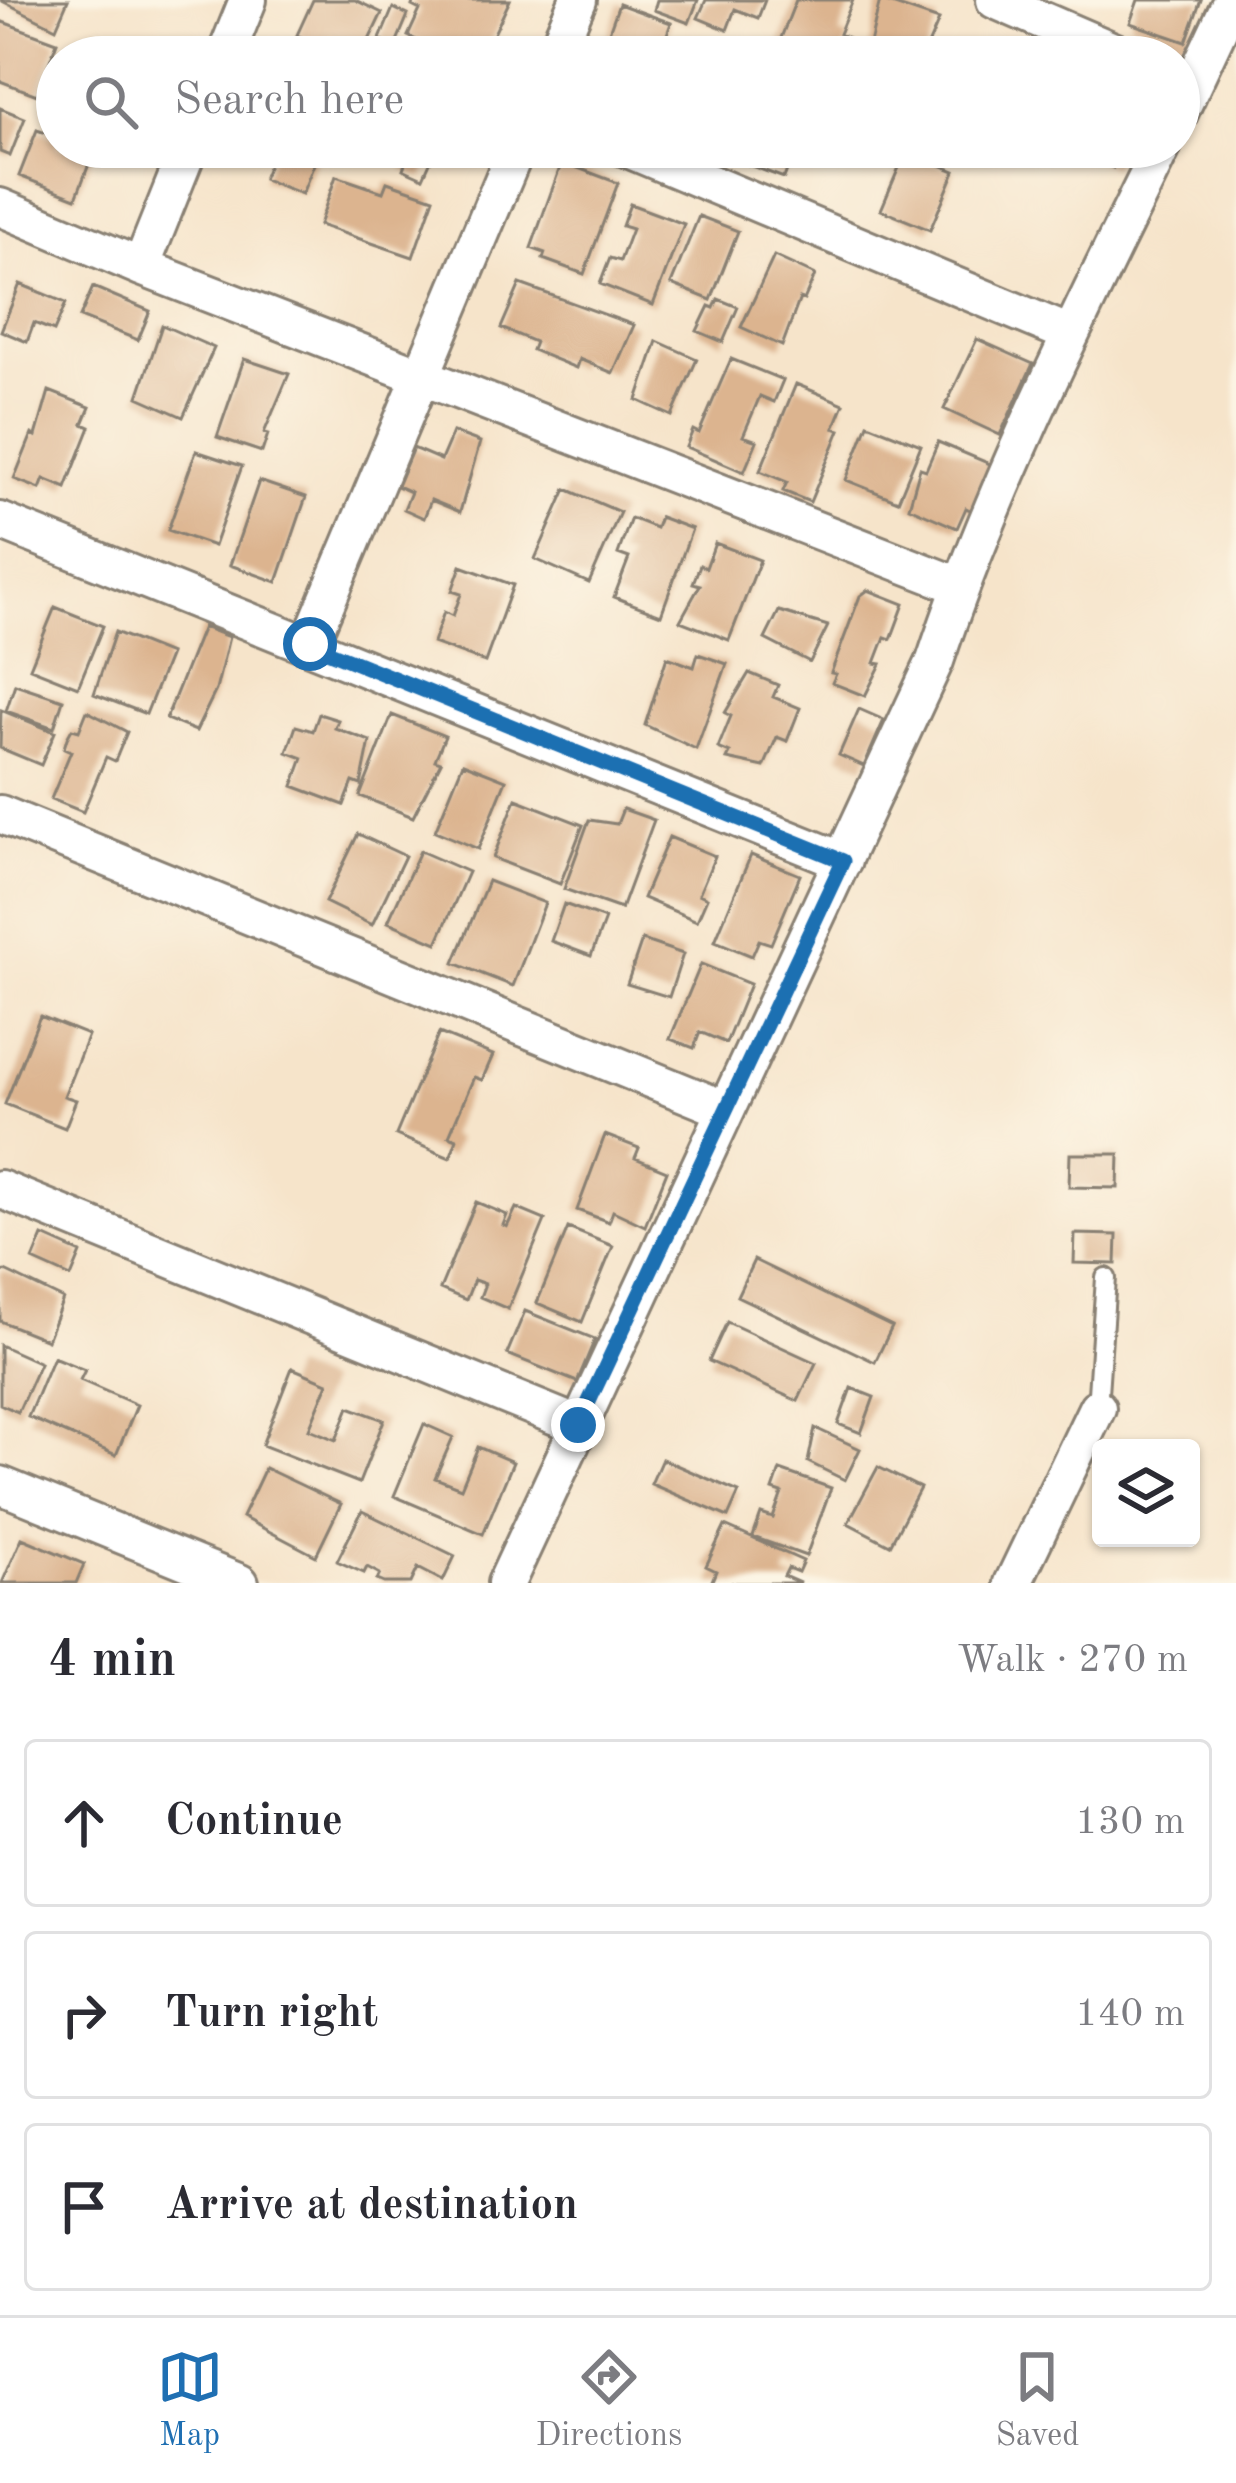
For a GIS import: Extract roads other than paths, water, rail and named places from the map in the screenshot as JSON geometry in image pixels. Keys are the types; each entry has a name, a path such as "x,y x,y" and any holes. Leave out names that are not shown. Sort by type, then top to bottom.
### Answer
{"street":[{"path":"233,36 248,0"},
{"path":"563,36 578,0"},
{"path":"995,0 1078,36"},
{"path":"1200,62 1232,0"},
{"path":"141,267 181,168"},
{"path":"310,644 509,168"},
{"path":"673,168 1070,334"},
{"path":"506,1583 935,661 960,586 1070,334 1152,168"},
{"path":"0,207 141,267 960,586"},
{"path":"0,521 843,861"},
{"path":"0,814 726,1109"},
{"path":"0,1189 578,1425"},
{"path":"1012,1583 1097,1408"},
{"path":"0,1484 240,1583"}],"lane":[{"path":"1097,1408 1106,1277"}]}
